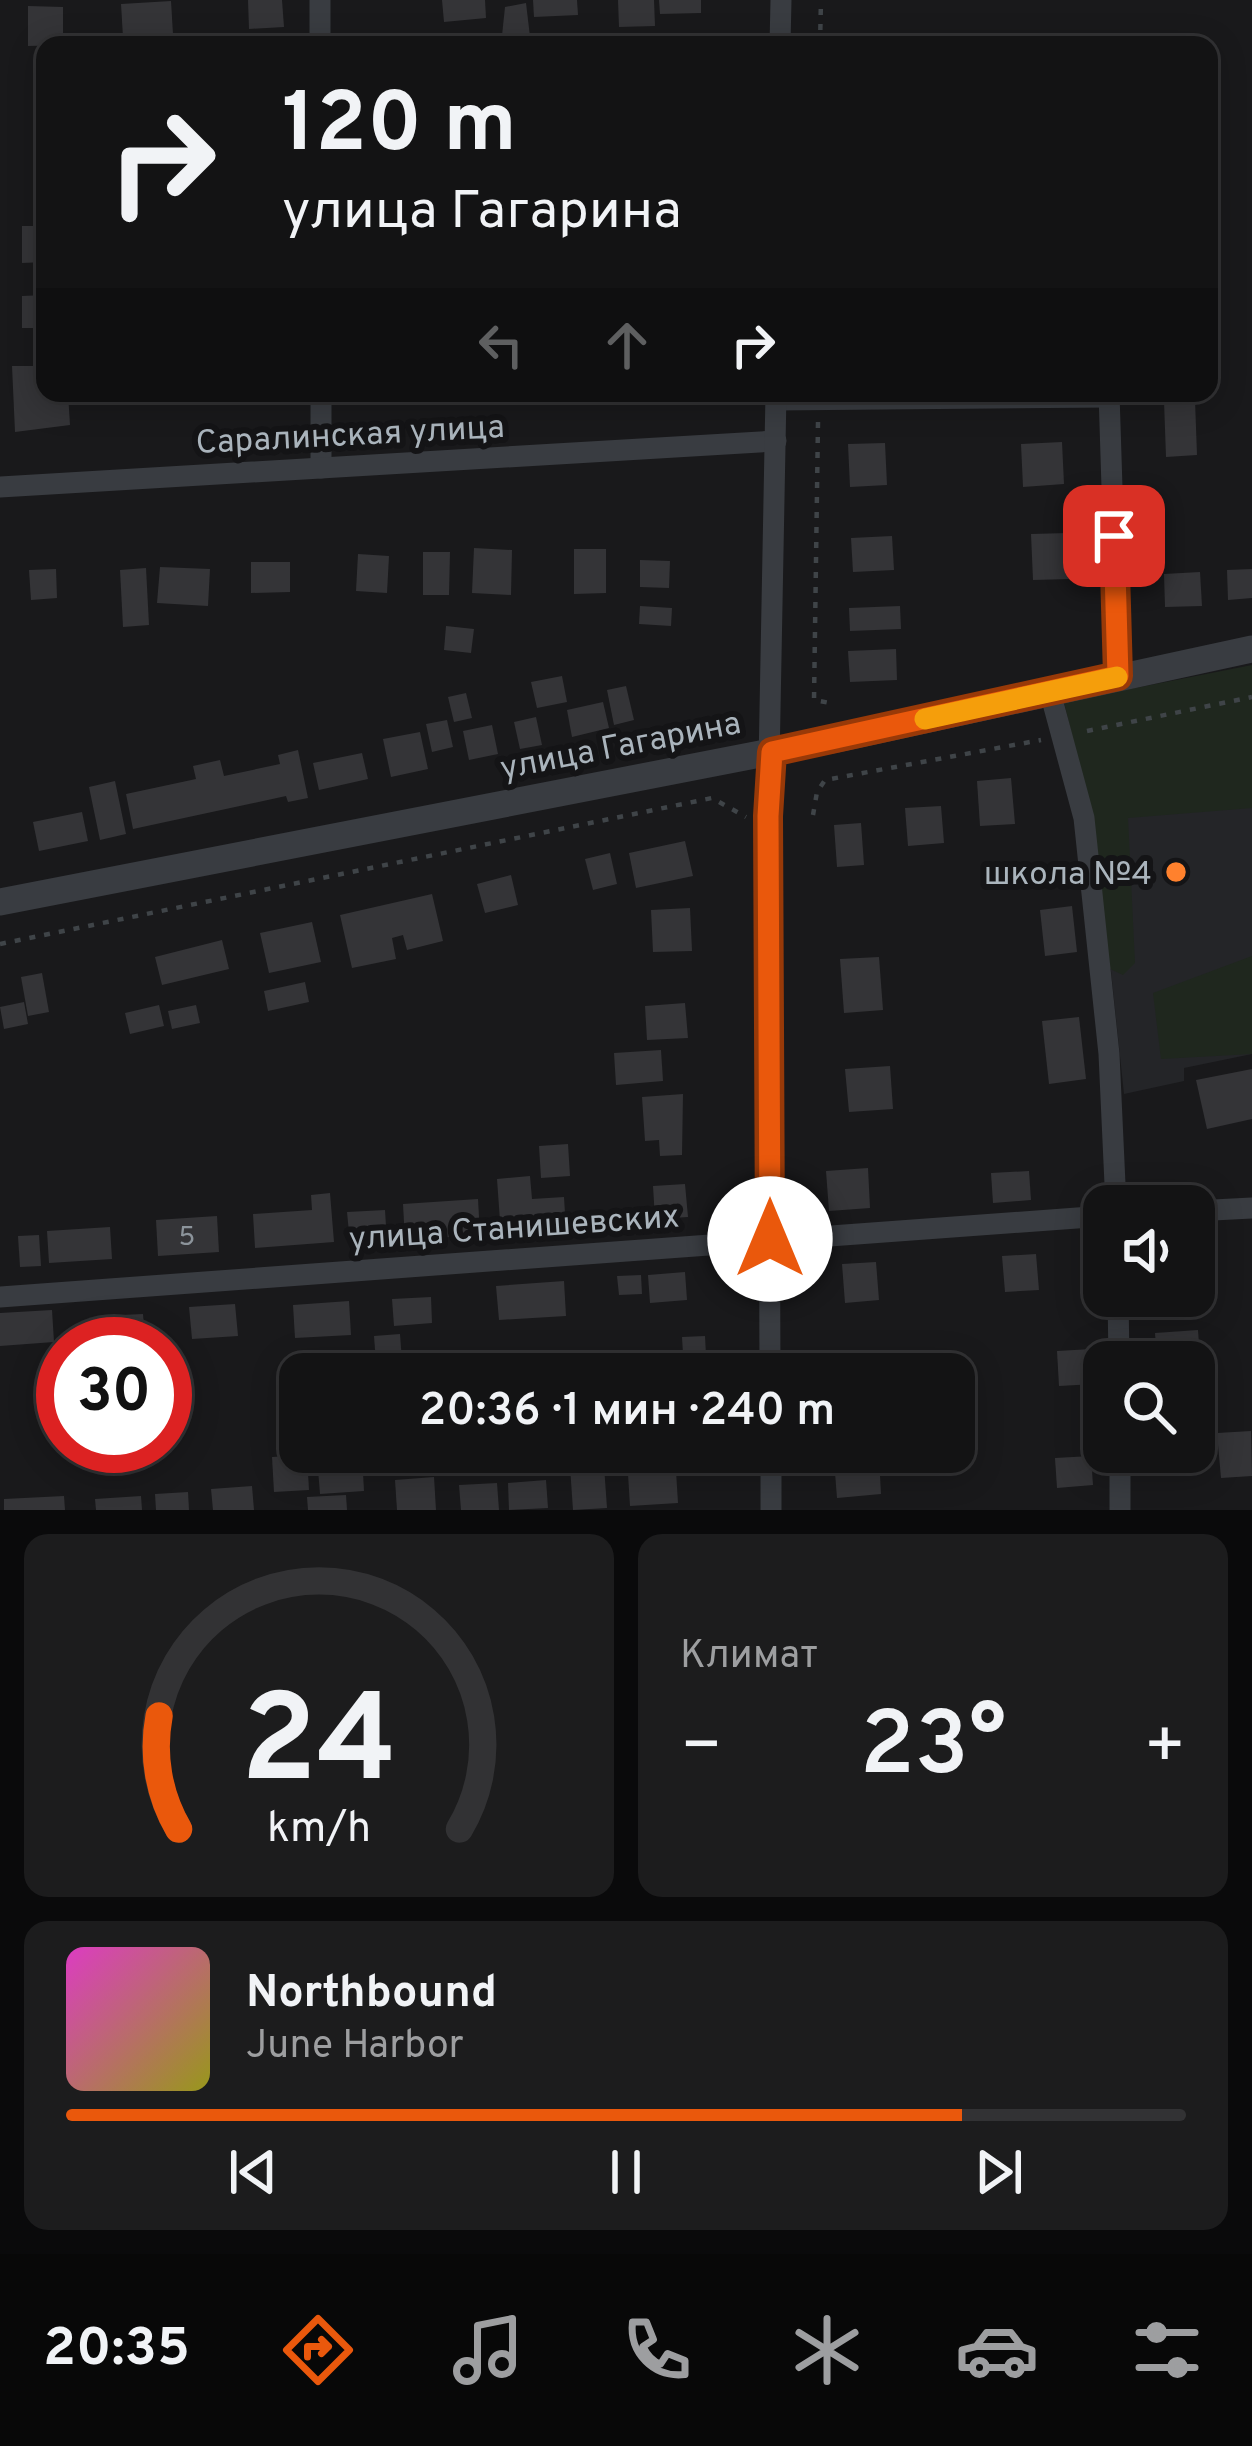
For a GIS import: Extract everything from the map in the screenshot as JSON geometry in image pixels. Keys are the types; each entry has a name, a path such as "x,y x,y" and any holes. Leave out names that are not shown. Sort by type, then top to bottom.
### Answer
{"street":[{"path":"320,0 320,36"},
{"path":"780,36 781,0"},
{"path":"321,402 321,468"},
{"path":"770,1353 768,816 776,402"},
{"path":"1109,402 1118,676"},
{"name":"Саралинская улица","path":"0,487 776,441"},
{"name":"улица Гагарина","path":"0,902 772,752 1252,649"},
{"path":"1050,692 1084,818 1109,1054 1116,1185"},
{"path":"1215,1210 1252,1208"},
{"name":"улица Станишевских","path":"0,1298 1083,1217"},
{"path":"771,1473 771,1510"},
{"path":"1120,1473 1120,1510"}],"path":[{"path":"820,36 821,0"},
{"path":"818,402 814,700 830,703"},
{"path":"813,815 817,791 826,780 1252,697"},
{"path":"0,944 712,798 746,817"}],"shaded area":[{"path":"1252,665 1252,808 1128,818 1135,963 1123,975 1106,967 1090,812 1064,702"},
{"name":"школа №4","path":"1252,728 1252,1054 1184,1068 1184,1081 1124,1094 1089,762"},
{"path":"1252,956 1252,1054 1161,1059 1153,993"}],"building":[{"path":"248,0 282,0 284,27 249,29"},
{"path":"442,0 485,0 486,18 444,22"},
{"path":"533,0 577,0 578,15 534,17"},
{"path":"618,0 654,0 655,26 619,27"},
{"path":"659,0 701,0 701,13 660,14"},
{"path":"171,1 173,34 123,36 121,4"},
{"path":"526,3 530,36 502,36 505,7"},
{"path":"28,6 63,7 63,36 36,36 36,46 28,46"},
{"path":"22,226 36,226 36,262 22,263"},
{"path":"36,295 36,328 22,328 22,296"},
{"path":"12,366 36,366 36,402 69,402 70,425 15,432"},
{"path":"1164,402 1195,402 1197,455 1166,457"},
{"path":"1062,442 1064,484 1023,487 1021,444"},
{"path":"885,443 887,485 850,487 848,444"},
{"path":"1068,533 1070,579 1033,580 1031,534"},
{"path":"892,536 894,570 853,572 851,538"},
{"path":"474,548 512,550 511,595 472,593"},
{"path":"574,549 606,549 606,593 574,594"},
{"path":"423,552 450,552 449,595 423,595"},
{"path":"358,554 389,556 387,593 356,591"},
{"path":"640,560 670,561 669,588 640,587"},
{"path":"251,562 290,562 290,592 251,593"},
{"path":"160,567 210,569 208,606 157,603"},
{"path":"146,568 149,625 123,627 120,570"},
{"path":"56,569 57,598 31,600 29,570"},
{"path":"1252,569 1252,598 1228,600 1227,570"},
{"path":"1200,572 1202,606 1165,607 1164,574"},
{"path":"640,606 672,608 671,626 639,624"},
{"path":"900,606 901,629 850,631 849,608"},
{"path":"446,626 474,629 471,653 444,650"},
{"path":"896,649 897,680 850,682 848,651"},
{"path":"562,676 567,702 537,708 531,682"},
{"path":"626,686 634,720 614,725 607,690"},
{"path":"466,693 472,718 454,722 448,697"},
{"path":"603,702 609,728 572,737 567,710"},
{"path":"536,717 542,745 520,749 514,722"},
{"path":"447,720 453,747 432,752 426,724"},
{"path":"492,725 498,754 469,760 463,731"},
{"path":"420,732 428,769 391,777 383,739"},
{"path":"298,750 308,798 288,802 286,796 133,829 126,794 196,779 193,766 220,760 224,776 280,764 278,755"},
{"path":"362,753 368,779 319,790 313,763"},
{"path":"1011,778 1015,824 980,826 977,781"},
{"path":"115,781 126,834 100,840 89,787"},
{"path":"941,806 944,843 908,846 905,808"},
{"path":"82,812 88,841 39,851 33,822"},
{"path":"861,823 864,865 837,867 834,825"},
{"path":"685,841 693,876 636,888 629,853"},
{"path":"610,853 617,884 593,890 585,859"},
{"path":"511,875 518,905 485,913 477,884"},
{"path":"432,894 443,941 407,950 403,935 392,938 396,959 352,968 340,915"},
{"path":"1072,906 1077,952 1045,956 1040,910"},
{"path":"690,908 692,951 653,952 651,910"},
{"path":"312,922 321,962 269,973 260,933"},
{"path":"222,940 229,969 162,985 155,957"},
{"path":"879,957 883,1010 844,1013 840,959"},
{"path":"42,973 49,1012 28,1016 21,977"},
{"path":"305,982 309,1002 268,1011 264,991"},
{"path":"24,1002 28,1024 4,1029 0,1007"},
{"path":"685,1003 688,1038 647,1040 645,1006"},
{"path":"159,1005 164,1026 130,1034 125,1013"},
{"path":"196,1005 200,1023 172,1029 168,1011"},
{"path":"1079,1017 1086,1079 1049,1084 1042,1021"},
{"path":"661,1050 663,1081 616,1085 614,1053"},
{"path":"890,1066 893,1109 849,1112 845,1069"},
{"path":"1252,1069 1252,1119 1207,1129 1196,1080"},
{"path":"683,1094 682,1155 660,1156 659,1140 645,1141 642,1097"},
{"path":"568,1144 570,1176 541,1178 539,1146"},
{"path":"868,1168 870,1208 829,1211 826,1171"},
{"path":"1029,1171 1031,1200 993,1203 991,1173"},
{"path":"530,1176 532,1199 564,1197 566,1230 501,1235 497,1179"},
{"path":"685,1184 688,1217 655,1219 653,1186"},
{"path":"330,1193 334,1242 255,1248 253,1214 312,1210 311,1195"},
{"path":"478,1199 480,1235 405,1240 403,1204"},
{"path":"385,1210 387,1241 350,1243 347,1212"},
{"path":"217,1216 219,1252 158,1256 156,1220"},
{"path":"110,1227 112,1259 49,1263 47,1231"},
{"path":"39,1235 41,1266 20,1267 18,1236"},
{"path":"1036,1254 1039,1290 1005,1292 1002,1256"},
{"path":"876,1262 879,1300 845,1303 842,1264"},
{"path":"685,1272 687,1300 650,1303 648,1275"},
{"path":"641,1275 642,1294 619,1295 617,1276"},
{"path":"564,1281 566,1316 499,1320 496,1286"},
{"path":"431,1297 432,1323 394,1326 392,1299"},
{"path":"349,1301 351,1335 295,1338 293,1305"},
{"path":"235,1304 238,1336 192,1339 189,1307"},
{"path":"52,1310 52,1317 36,1317 36,1343 0,1346 0,1313"},
{"path":"1198,1330 1199,1341 1156,1341 1155,1333"},
{"path":"400,1334 401,1353 375,1353 374,1336"},
{"path":"705,1336 706,1353 683,1353 682,1337"},
{"path":"1083,1350 1083,1385 1059,1386 1057,1351"},
{"path":"1251,1431 1252,1476 1221,1478 1217,1433"},
{"path":"1083,1456 1083,1473 1092,1473 1093,1485 1057,1488 1055,1458"},
{"path":"272,1457 279,1457 279,1473 308,1473 309,1490 274,1492"},
{"path":"318,1473 363,1473 364,1491 320,1494"},
{"path":"570,1473 604,1473 607,1508 573,1510"},
{"path":"676,1473 678,1503 630,1506 628,1474"},
{"path":"835,1473 880,1473 881,1494 837,1498"},
{"path":"434,1477 436,1510 397,1510 395,1480"},
{"path":"546,1480 548,1508 509,1510 508,1483"},
{"path":"497,1483 499,1510 461,1510 459,1485"},
{"path":"252,1486 254,1510 213,1510 211,1489"},
{"path":"188,1492 189,1510 156,1510 155,1494"},
{"path":"346,1495 347,1510 308,1510 307,1497"},
{"path":"64,1496 65,1510 4,1510 4,1499"},
{"path":"141,1496 142,1510 96,1510 95,1499"}],"slow traffic":[{"path":"925,719 1117,677"}],"place":[{"name":"школа №4","path":"1176,872"}],"route":[{"path":"770,1239 768,816 772,752 1118,676 1114,536"}]}
